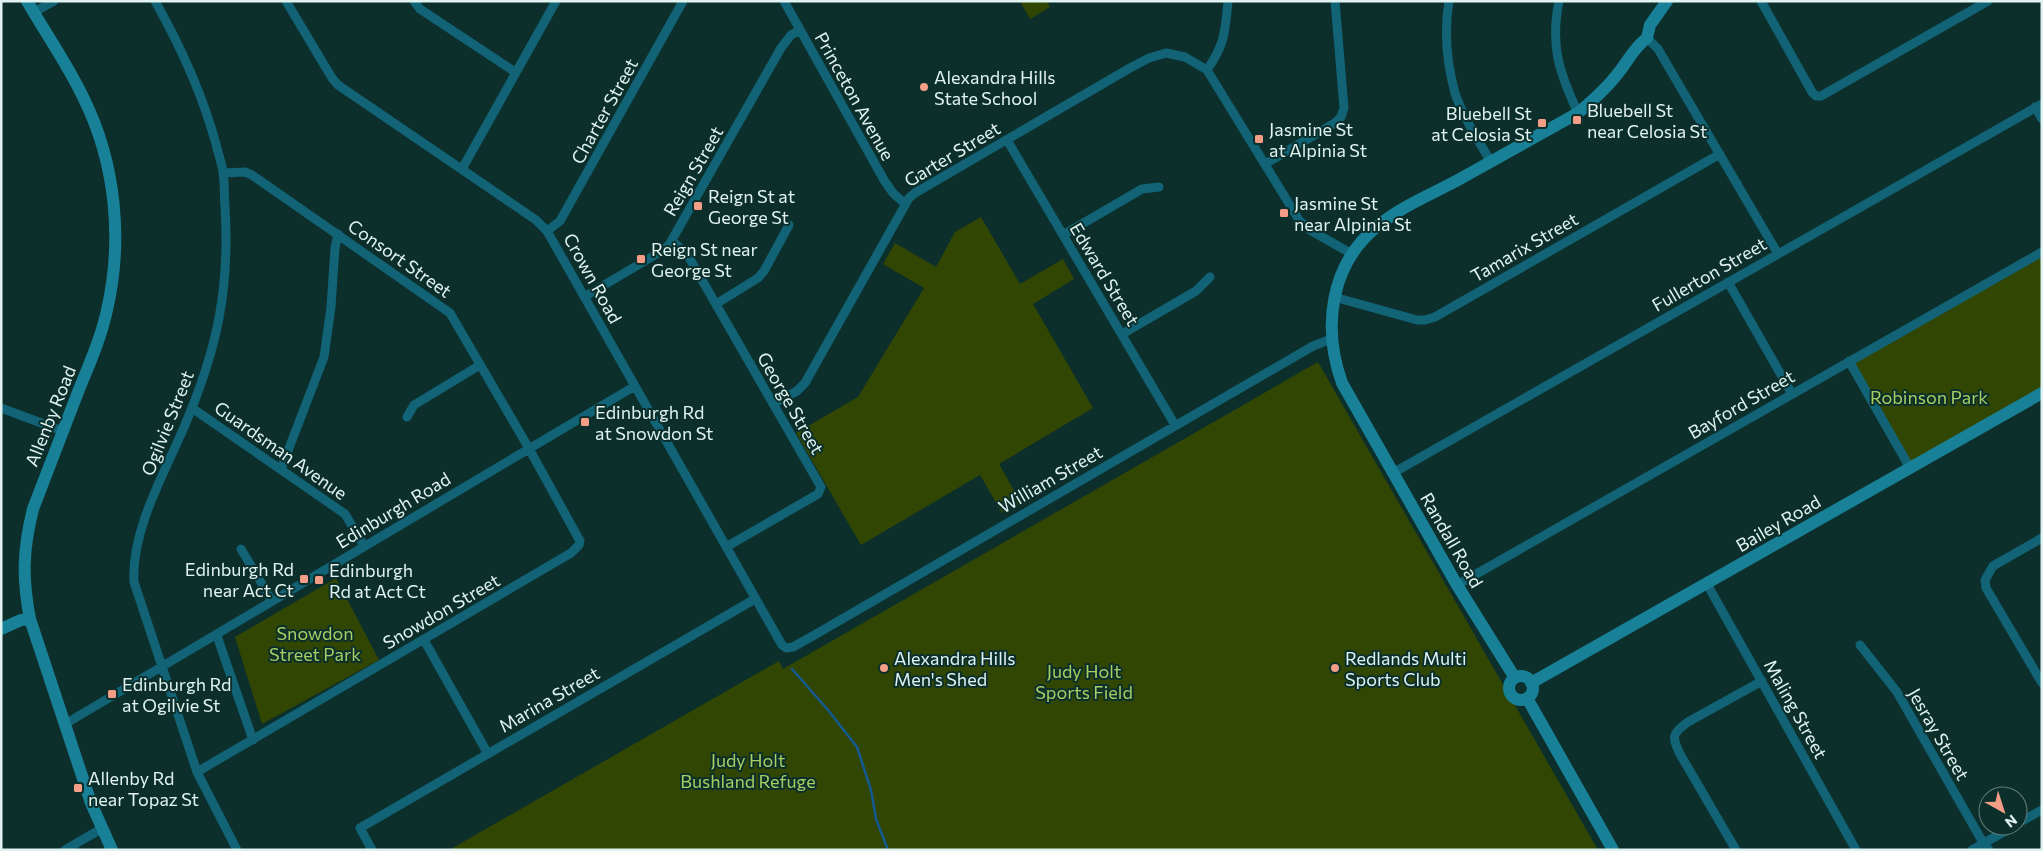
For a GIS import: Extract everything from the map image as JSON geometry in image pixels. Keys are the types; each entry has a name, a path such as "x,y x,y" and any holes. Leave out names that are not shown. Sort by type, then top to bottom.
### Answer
{"street":[{"path":"30,7 54,1"},
{"name":"Ogilvie Street","path":"155,1 195,78 208,115 223,174 226,261 223,302 211,355 192,408 144,521 133,563 134,582 197,772 237,850"},
{"name":"Crown Road","path":"286,1 338,85 536,220 548,232 755,599 782,645 786,648"},
{"path":"414,1 420,8 516,72"},
{"path":"462,169 556,1"},
{"name":"Charter Street","path":"548,232 560,221 684,1"},
{"name":"Princeton Avenue","path":"784,1 884,180 893,193 904,203"},
{"path":"1228,1 1224,36 1220,51 1207,70 1304,226 1352,254"},
{"path":"1265,164 1335,123 1341,117 1344,108 1335,1"},
{"path":"1449,1 1447,39 1450,69 1456,94 1466,119 1491,162"},
{"path":"1559,1 1555,30 1558,66 1578,113"},
{"path":"1667,1 1650,25 1647,38 1658,49 1778,254"},
{"path":"1761,1 1816,96 1821,96 1988,1"},
{"name":"Allenby Road","path":"30,7 85,100 109,170 114,208 115,242 113,275 107,311 95,351 33,509 26,535 24,562 25,590 30,619 91,803 112,850"},
{"name":"Reign Street","path":"584,297 660,252 672,241 781,48 791,35 800,30"},
{"name":"Randall Road","path":"1613,850 1527,698 1517,700 1511,695 1510,684 1515,678 1457,585 1342,383 1335,363 1331,339 1334,296 1342,272 1352,254 1372,231 1389,218 1578,113 1597,97 1616,76 1636,46 1647,38"},
{"name":"Garter Street","path":"773,404 797,391 805,383 904,203 915,193 1130,68 1158,55 1166,53 1178,54 1207,70"},
{"path":"2038,105 2042,119"},
{"name":"Fullerton Street","path":"1393,473 2038,105"},
{"name":"Edward Street","path":"1007,140 1175,425"},
{"name":"Tamarix Street","path":"1334,296 1417,320 1435,317 1720,154"},
{"name":"Consort Street","path":"223,174 245,172 252,175 450,314 529,449"},
{"path":"1063,234 1142,189 1159,188"},
{"path":"716,304 758,278 764,271 789,225"},
{"path":"281,469 324,357 338,234"},
{"name":"George Street","path":"672,241 685,250 821,487 818,494 726,547"},
{"name":"Bayford Street","path":"1457,585 2042,252"},
{"path":"1122,334 1196,291 1210,277"},
{"path":"1728,282 1792,394"},
{"name":"William Street","path":"786,648 793,647 810,638 1175,425 1313,346 1331,339"},
{"path":"1849,361 1910,468"},
{"path":"407,418 414,405 480,365"},
{"name":"Edinburgh Road","path":"65,724 217,636 272,601 635,386"},
{"name":"Bailey Road","path":"1531,683 2042,393"},
{"path":"1,408 63,432"},
{"name":"Guardsman Avenue","path":"192,408 345,514 364,546"},
{"name":"Snowdon Street","path":"197,772 572,553 579,545 579,537 529,449"},
{"path":"2041,678 1986,588 1985,580 1993,566 2042,538"},
{"path":"242,549 272,601"},
{"name":"Maling Street","path":"1707,584 1856,850"},
{"name":"Marina Street","path":"372,850 360,828 755,599"},
{"path":"1,629 21,620 30,619"},
{"path":"217,636 253,740"},
{"path":"424,640 488,754"},
{"name":"Jesray Street","path":"1860,645 1897,692 1987,846"},
{"path":"1515,678 1523,677 1531,683 1532,692 1527,698"},
{"path":"1736,850 1680,754 1674,741 1674,735 1677,730 1688,722 1762,680"},
{"path":"2028,818 2042,810"},
{"path":"65,850 101,829"},
{"path":"1972,850 1987,846 2000,836"}],"green space":[{"path":"1020,1 1046,1 1050,7 1030,19"},
{"path":"981,217 1020,284 1063,259 1074,279 1033,304 1093,408 999,464 1021,503 1002,513 980,475 861,545 796,433 858,397 924,288 883,264 895,243 936,267 955,232"},
{"name":"Robinson Park","path":"2042,252 2042,393 1910,468 1849,361"},
{"name":"Judy Holt Sports Field","path":"1318,362 1598,850 449,850 779,661 783,669"},
{"name":"Snowdon Street Park","path":"336,578 379,660 262,724 235,637"}],"waterway":[{"path":"792,669 857,747 871,790 876,819 888,850"}],"place":[{"name":"Alexandra Hills State School","path":"924,87"},
{"name":"Bluebell St near Celosia St","path":"1577,120"},
{"name":"Bluebell St at Celosia St","path":"1542,123"},
{"name":"Jasmine St at Alpinia St","path":"1259,139"},
{"name":"Reign St at George St","path":"698,206"},
{"name":"Jasmine St near Alpinia St","path":"1284,213"},
{"name":"Reign St near George St","path":"641,259"},
{"name":"Edinburgh Rd at Snowdon St","path":"585,422"},
{"name":"Edinburgh Rd near Act Ct","path":"304,579"},
{"name":"Edinburgh Rd at Act Ct","path":"319,580"},
{"name":"Alexandra Hills Men's Shed","path":"884,668"},
{"name":"Redlands Multi Sports Club","path":"1335,668"},
{"name":"Edinburgh Rd at Ogilvie St","path":"112,694"},
{"name":"Allenby Rd near Topaz St","path":"78,788"}],"park label":[{"name":"Judy Holt Bushland Refuge","path":"748,770"}]}
